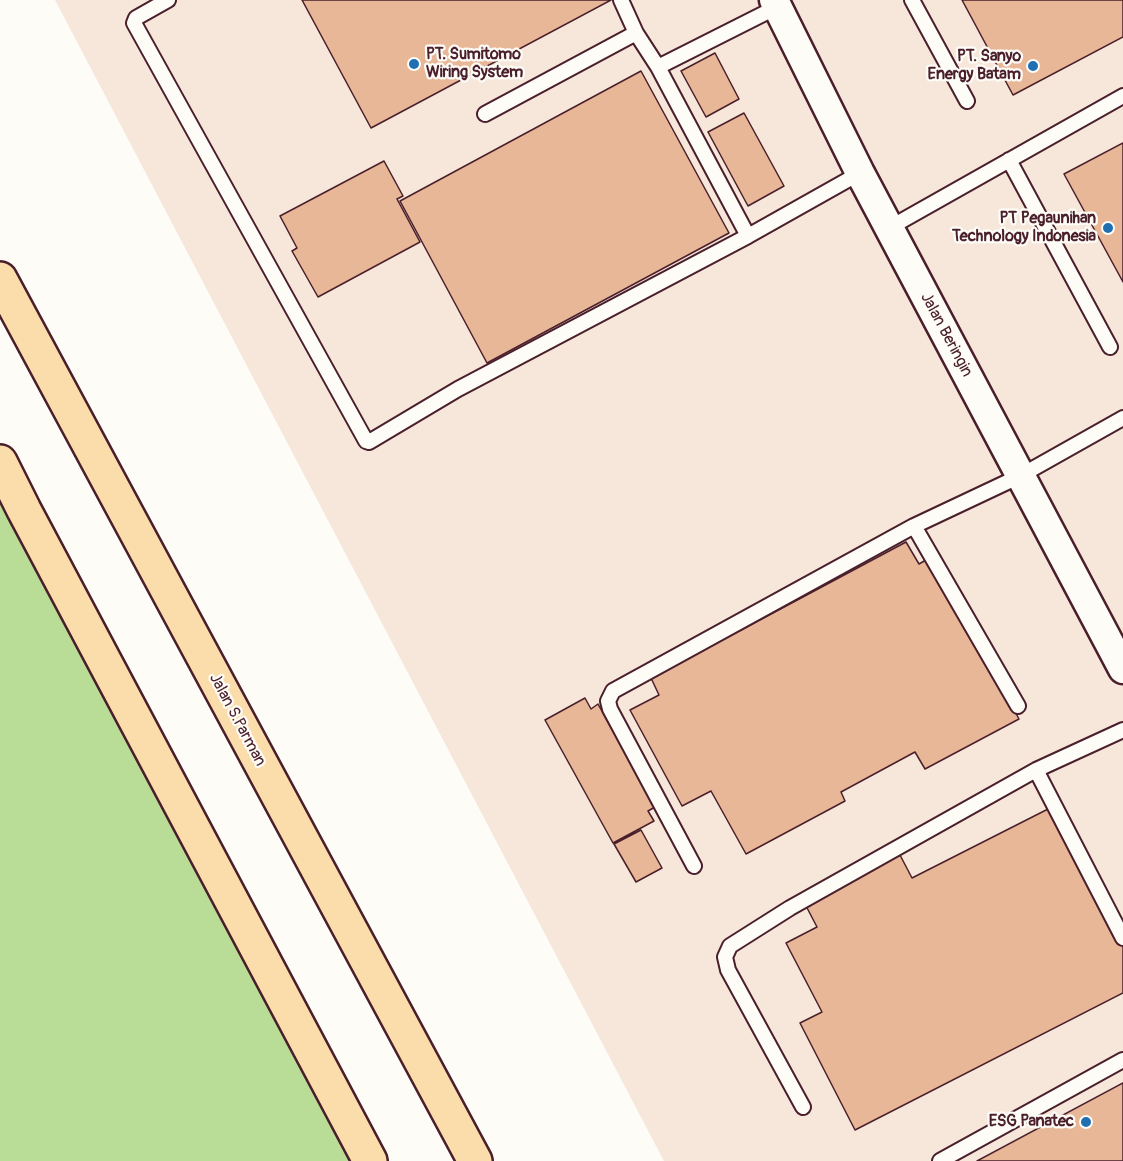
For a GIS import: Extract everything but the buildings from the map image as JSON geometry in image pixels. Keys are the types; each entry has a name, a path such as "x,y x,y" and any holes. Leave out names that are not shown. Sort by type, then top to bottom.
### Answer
{"main road":[{"name":"Jalan S.Parman","path":"0,279 475,1161"},
{"path":"0,462 369,1161"}],"street":[{"name":"Jalan Beringin","path":"775,3 860,173 1123,669"}],"lane":[{"path":"168,0 136,18 134,23 366,441 373,440 458,389 748,236 860,173"},
{"path":"621,0 636,33 658,67 748,236"},
{"path":"912,0 967,102"},
{"path":"658,67 775,3"},
{"path":"485,114 636,33"},
{"path":"889,228 1123,96"},
{"path":"1009,160 1110,347"},
{"path":"694,866 610,709 608,700 613,691 914,526 1020,476 1123,418"},
{"path":"914,526 1018,706"},
{"path":"803,1107 728,970 726,957 730,946 790,908 1036,770 1123,730"},
{"path":"1036,770 1123,938"},
{"path":"940,1161 1123,1060"}],"shaded area":[{"path":"55,0 1123,0 1123,1161 664,1161"}],"green space":[{"path":"0,462 370,1161 0,1161"}],"place":[{"name":"PT. Sumitomo Wiring System","path":"414,64"},
{"name":"PT. Sanyo Energy Batam","path":"1033,66"},
{"name":"PT Pegaunihan Technology Indonesia","path":"1108,228"},
{"name":"ESG Panatec","path":"1086,1122"}]}
